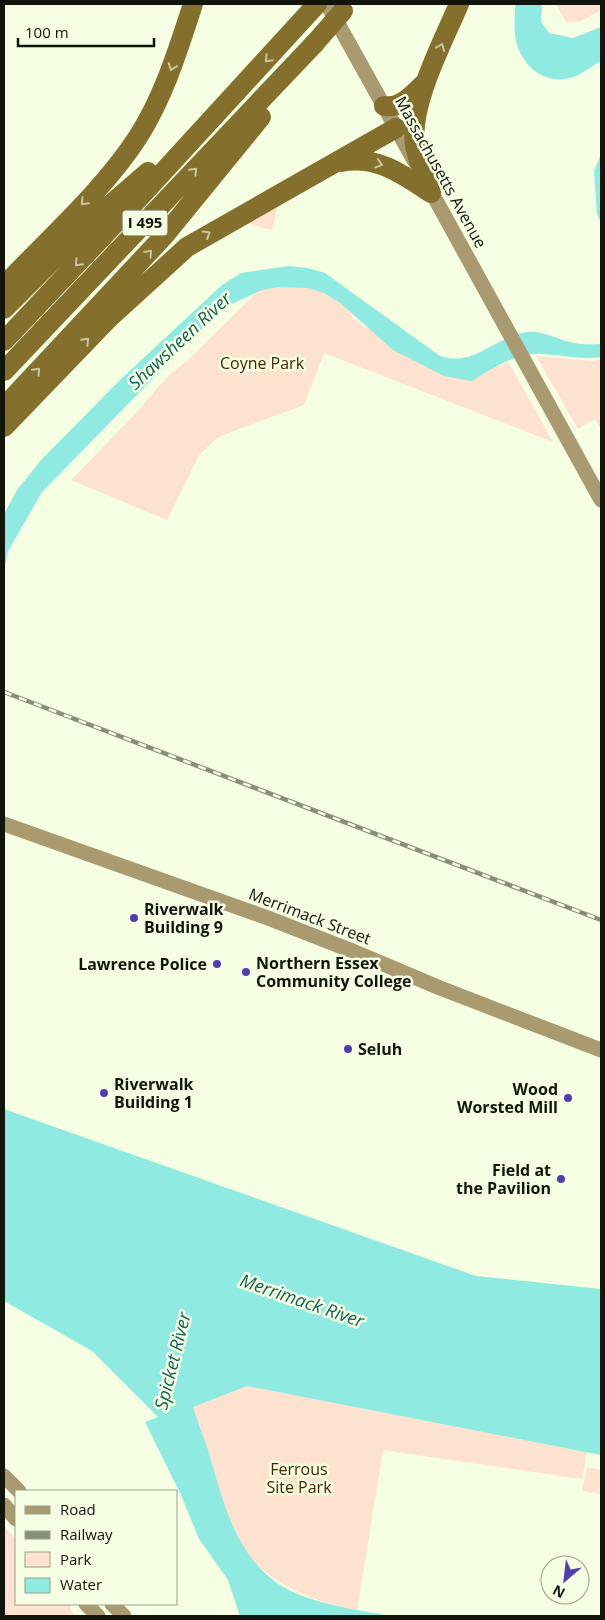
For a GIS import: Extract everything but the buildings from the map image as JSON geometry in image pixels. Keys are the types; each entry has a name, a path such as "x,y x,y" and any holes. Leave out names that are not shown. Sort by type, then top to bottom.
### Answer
{"highway":[{"path":"4,286 98,187 138,136 168,77 193,4"},
{"name":"I 495","path":"4,341 317,4"},
{"path":"432,193 415,147 414,132 418,109 428,80 459,4"},
{"name":"I 495","path":"4,371 315,43 340,6"},
{"path":"4,407 164,236 275,101 286,74"},
{"path":"384,106 396,106 402,103 428,80"},
{"path":"4,309 96,217 218,112"},
{"path":"4,427 109,318 187,247 396,128"},
{"path":"331,164 357,160 383,164 432,193"}],"main road":[{"name":"Massachusetts Avenue","path":"340,6 384,106 601,500"},
{"name":"Merrimack Street","path":"4,824 268,918 440,988 601,1050"},
{"path":"4,1476 17,1490"},
{"path":"4,1505 15,1518"},
{"path":"87,1605 98,1616"},
{"path":"113,1605 124,1616"}],"green space":[{"path":"556,4 601,4 601,10 581,21 566,22"},
{"path":"278,205 272,230 246,223"},
{"name":"Coyne Park","path":"313,281 346,305 353,318 365,327 472,371 509,363 553,442 324,353 304,405 218,437 199,455 167,520 71,480 134,415 169,375 187,361 255,294 262,289"},
{"path":"536,356 592,361 601,359 601,428 595,419 578,429"},
{"name":"Ferrous Site Park","path":"247,1386 587,1452 582,1479 383,1450 357,1610 339,1606 302,1594 269,1574 254,1562 242,1547 233,1530 222,1500 204,1437 192,1407"},
{"path":"587,1467 601,1470 601,1494 582,1491"},
{"path":"4,1525 15,1539 15,1605 69,1605 74,1616 4,1616"}],"water":[{"path":"515,4 542,4 541,22 549,33 573,38 601,27 601,61 578,75 567,79 546,77 537,72 522,57 518,46 515,35"},
{"path":"601,154 601,223 597,214 594,171"},
{"name":"Shawsheen River","path":"289,266 308,268 325,273 440,356 462,358 482,351 511,336 536,332 577,344 601,344 601,357 580,358 524,355 506,362 472,381 444,376 393,350 339,302 324,293 308,288 278,287 262,290 221,309 42,492 8,551 4,570 4,514 17,490 42,459 121,379 222,285 241,273"},
{"path":"4,1109 476,1276 601,1289 601,1455 247,1386 193,1407 232,1524 240,1541 262,1570 277,1583 302,1596 332,1605 391,1616 240,1616 228,1580 199,1539 181,1495 145,1422 158,1417 92,1351 4,1301"}],"railway":[{"path":"4,692 601,920"}],"place":[{"name":"Riverwalk Building 9","path":"134,918"},
{"name":"Lawrence Police","path":"217,964"},
{"name":"Northern Essex Community College","path":"246,972"},
{"name":"Seluh","path":"348,1049"},
{"name":"Riverwalk Building 1","path":"104,1093"},
{"name":"Wood Worsted Mill","path":"568,1098"},
{"name":"Field at the Pavilion","path":"561,1179"}],"water label":[{"name":"Merrimack River","path":"302,1301"},
{"name":"Spicket River","path":"173,1361"}]}
